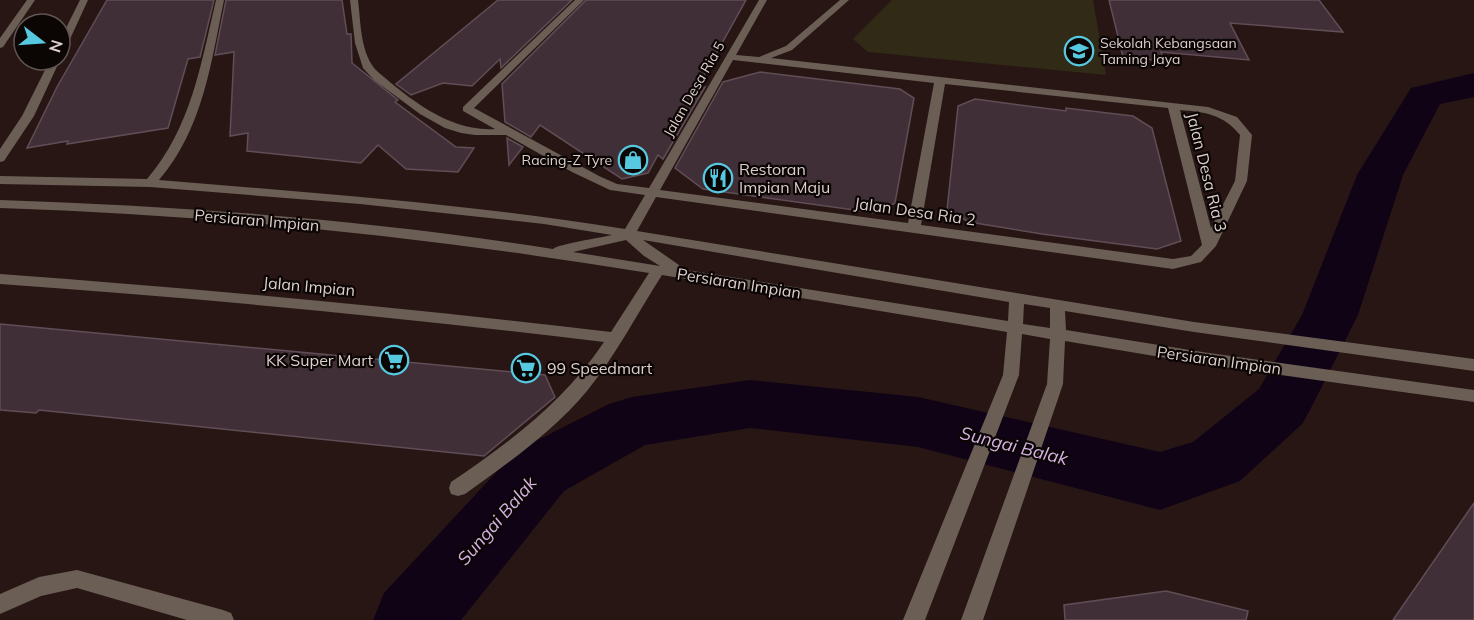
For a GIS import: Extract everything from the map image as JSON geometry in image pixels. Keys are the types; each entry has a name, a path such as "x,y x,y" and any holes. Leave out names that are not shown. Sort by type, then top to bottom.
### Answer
{"street":[{"path":"0,45 31,0"},
{"path":"72,25 84,0"},
{"path":"150,183 166,168 192,118 220,0"},
{"path":"354,0 360,46 369,70 440,122 461,131 486,134 510,131"},
{"name":"Jalan Desa Ria 2","path":"580,0 467,109 510,131 578,172 614,187 1173,264 1196,259 1209,246"},
{"name":"Jalan Desa Ria 5","path":"628,235 763,0"},
{"path":"759,60 789,48 845,0"},
{"path":"805,35 809,58"},
{"path":"730,57 759,60 809,58 940,80 1204,109 1233,119 1246,135 1241,182 1209,246"},
{"path":"0,158 28,116 49,72"},
{"path":"914,229 940,80"},
{"name":"Jalan Desa Ria 3","path":"1173,105 1209,246"},
{"name":"Persiaran Impian","path":"0,180 150,183 360,200 544,220 1194,327 1474,365"},
{"name":"Persiaran Impian","path":"0,204 123,208 334,226 521,248 1202,358 1474,396"},
{"path":"521,248 564,249 588,246 628,235 666,265 703,277"},
{"path":"458,488 502,457 571,397 592,372 657,270"},
{"name":"Jalan Impian","path":"0,279 169,291 386,311 614,338"},
{"path":"914,620 1011,375 1017,299"},
{"path":"972,620 1055,384 1057,305"},
{"path":"0,604 39,587 77,579 223,620"}],"shaded area":[{"path":"892,0 1093,0 1106,75 868,52 853,39"}],"building":[{"path":"107,0 214,0 200,57 188,59 168,128 27,148 66,72 72,72 72,61"},
{"path":"226,0 342,0 347,34 351,34 352,63 398,100 395,102 456,147 474,148 458,172 406,169 378,145 361,163 247,151 248,133 230,136 234,52 215,55"},
{"path":"498,0 572,0 501,68 500,59 472,86 443,83 411,95 396,84"},
{"path":"586,0 746,0 696,90 705,87 663,159 658,155 648,173 622,179 540,125 531,137 505,122 502,84"},
{"path":"1109,0 1319,0 1343,32 1230,23 1249,60 1161,52 1164,61 1123,57"},
{"path":"760,72 900,89 914,98 895,203 876,213 703,189 675,168 723,82"},
{"path":"975,99 1066,111 1066,108 1133,116 1152,128 1181,241 1157,249 1042,234 969,222 947,210 958,106"},
{"path":"507,138 523,147 509,165"},
{"path":"0,324 545,375 555,397 484,456 39,410 36,413 0,410"},
{"path":"1474,503 1474,620 1393,620"},
{"path":"1166,591 1248,611 1246,620 1065,620 1064,605"}],"waterway":[{"name":"Sungai Balak","path":"412,620 540,471 632,422 750,404 918,422 1160,481 1216,462 1281,406 1330,315 1380,175 1425,96 1474,85"}],"place":[{"name":"Sekolah Kebangsaan Taming Jaya","path":"1079,51"},
{"name":"Racing-Z Tyre","path":"633,160"},
{"name":"Restoran Impian Maju","path":"718,178"},
{"name":"KK Super Mart","path":"394,360"},
{"name":"99 Speedmart","path":"526,368"}]}
